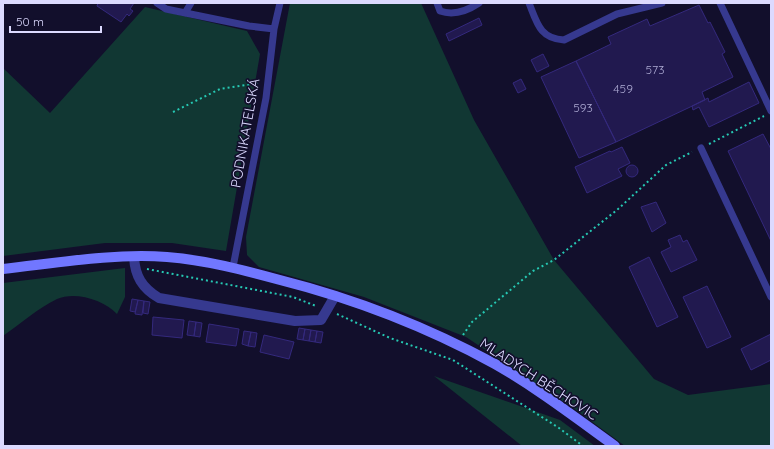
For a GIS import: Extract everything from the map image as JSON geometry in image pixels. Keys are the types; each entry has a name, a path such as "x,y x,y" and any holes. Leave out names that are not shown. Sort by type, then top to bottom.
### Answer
{"street":[{"name":"MLADÝCH BĚCHOVIC","path":"3,269 87,260 134,257 168,257 233,267 335,296 390,314 460,346 496,365 532,388 615,446"},
{"path":"134,257 134,267 140,283 149,292 159,298 295,321 321,320 335,296"}],"lane":[{"path":"157,3 166,9 249,26 274,29"},
{"path":"185,13 191,3"},
{"name":"PODNIKATELSKÁ","path":"233,267 267,81 274,29 280,3"},
{"path":"437,3 440,11 448,14 458,13 476,4"},
{"path":"529,3 538,25 546,36 556,40 564,40 618,14 662,3"},
{"path":"720,3 771,112"},
{"path":"701,148 771,297"}],"path":[{"path":"173,112 220,89 267,81"},
{"path":"460,346 464,334 472,322 533,271 554,260 617,210 666,165 771,112"},
{"path":"134,267 160,270 293,297 327,310 390,338 453,360 559,428 583,446"}],"green space":[{"path":"290,3 421,3 474,120 554,260 654,379 688,395 771,384 771,446 625,446 576,410 466,337 364,297 259,267 247,255 246,237"},
{"path":"145,7 247,31 260,54 226,251 172,243 105,243 3,256 3,68 50,113"},
{"path":"125,268 125,297 117,314 105,305 89,298 72,296 64,297 57,299 43,307 3,336 3,283"},
{"path":"434,376 560,420 595,446 522,446"}],"building":[{"path":"98,3 134,3 130,9 133,11 129,16 127,14 121,22 97,6"},
{"path":"699,5 708,23 710,22 725,52 722,54 733,77 702,92 705,100 616,142 576,61 611,44 608,37 647,19 650,26"},
{"path":"479,18 482,25 449,41 446,34"},
{"path":"543,54 549,66 537,72 531,60"},
{"path":"576,61 616,142 579,158 541,77"},
{"path":"521,79 526,89 518,93 513,83"},
{"path":"749,82 759,103 709,127 699,107 693,110 692,106 708,98 709,102"},
{"path":"763,134 771,149 771,241 728,151"},
{"path":"622,147 630,163 618,169 622,176 587,193 575,167"},
{"path":"632,165 636,167 638,171 636,175 632,177 628,175 626,171 628,167"},
{"path":"656,202 666,223 652,232 641,207"},
{"path":"680,235 683,242 687,240 697,260 671,272 661,252 671,247 668,240"},
{"path":"649,257 678,317 657,327 629,267"},
{"path":"707,286 731,337 707,348 683,297"},
{"path":"132,299 138,300 135,312 130,311"},
{"path":"138,300 144,301 142,315 135,314"},
{"path":"144,301 150,302 148,314 143,313"},
{"path":"153,317 184,320 182,338 152,335"},
{"path":"189,321 196,322 194,336 187,335"},
{"path":"196,322 202,323 200,337 194,336"},
{"path":"209,324 239,329 236,346 206,342"},
{"path":"299,328 305,329 303,340 297,339"},
{"path":"305,329 311,330 309,341 303,340"},
{"path":"311,330 317,331 315,342 309,341"},
{"path":"244,331 251,332 248,346 242,344"},
{"path":"317,331 323,332 321,343 315,342"},
{"path":"251,332 257,333 255,347 248,346"},
{"path":"771,334 771,360 751,370 741,349"},
{"path":"264,335 294,342 289,359 260,352"}]}
